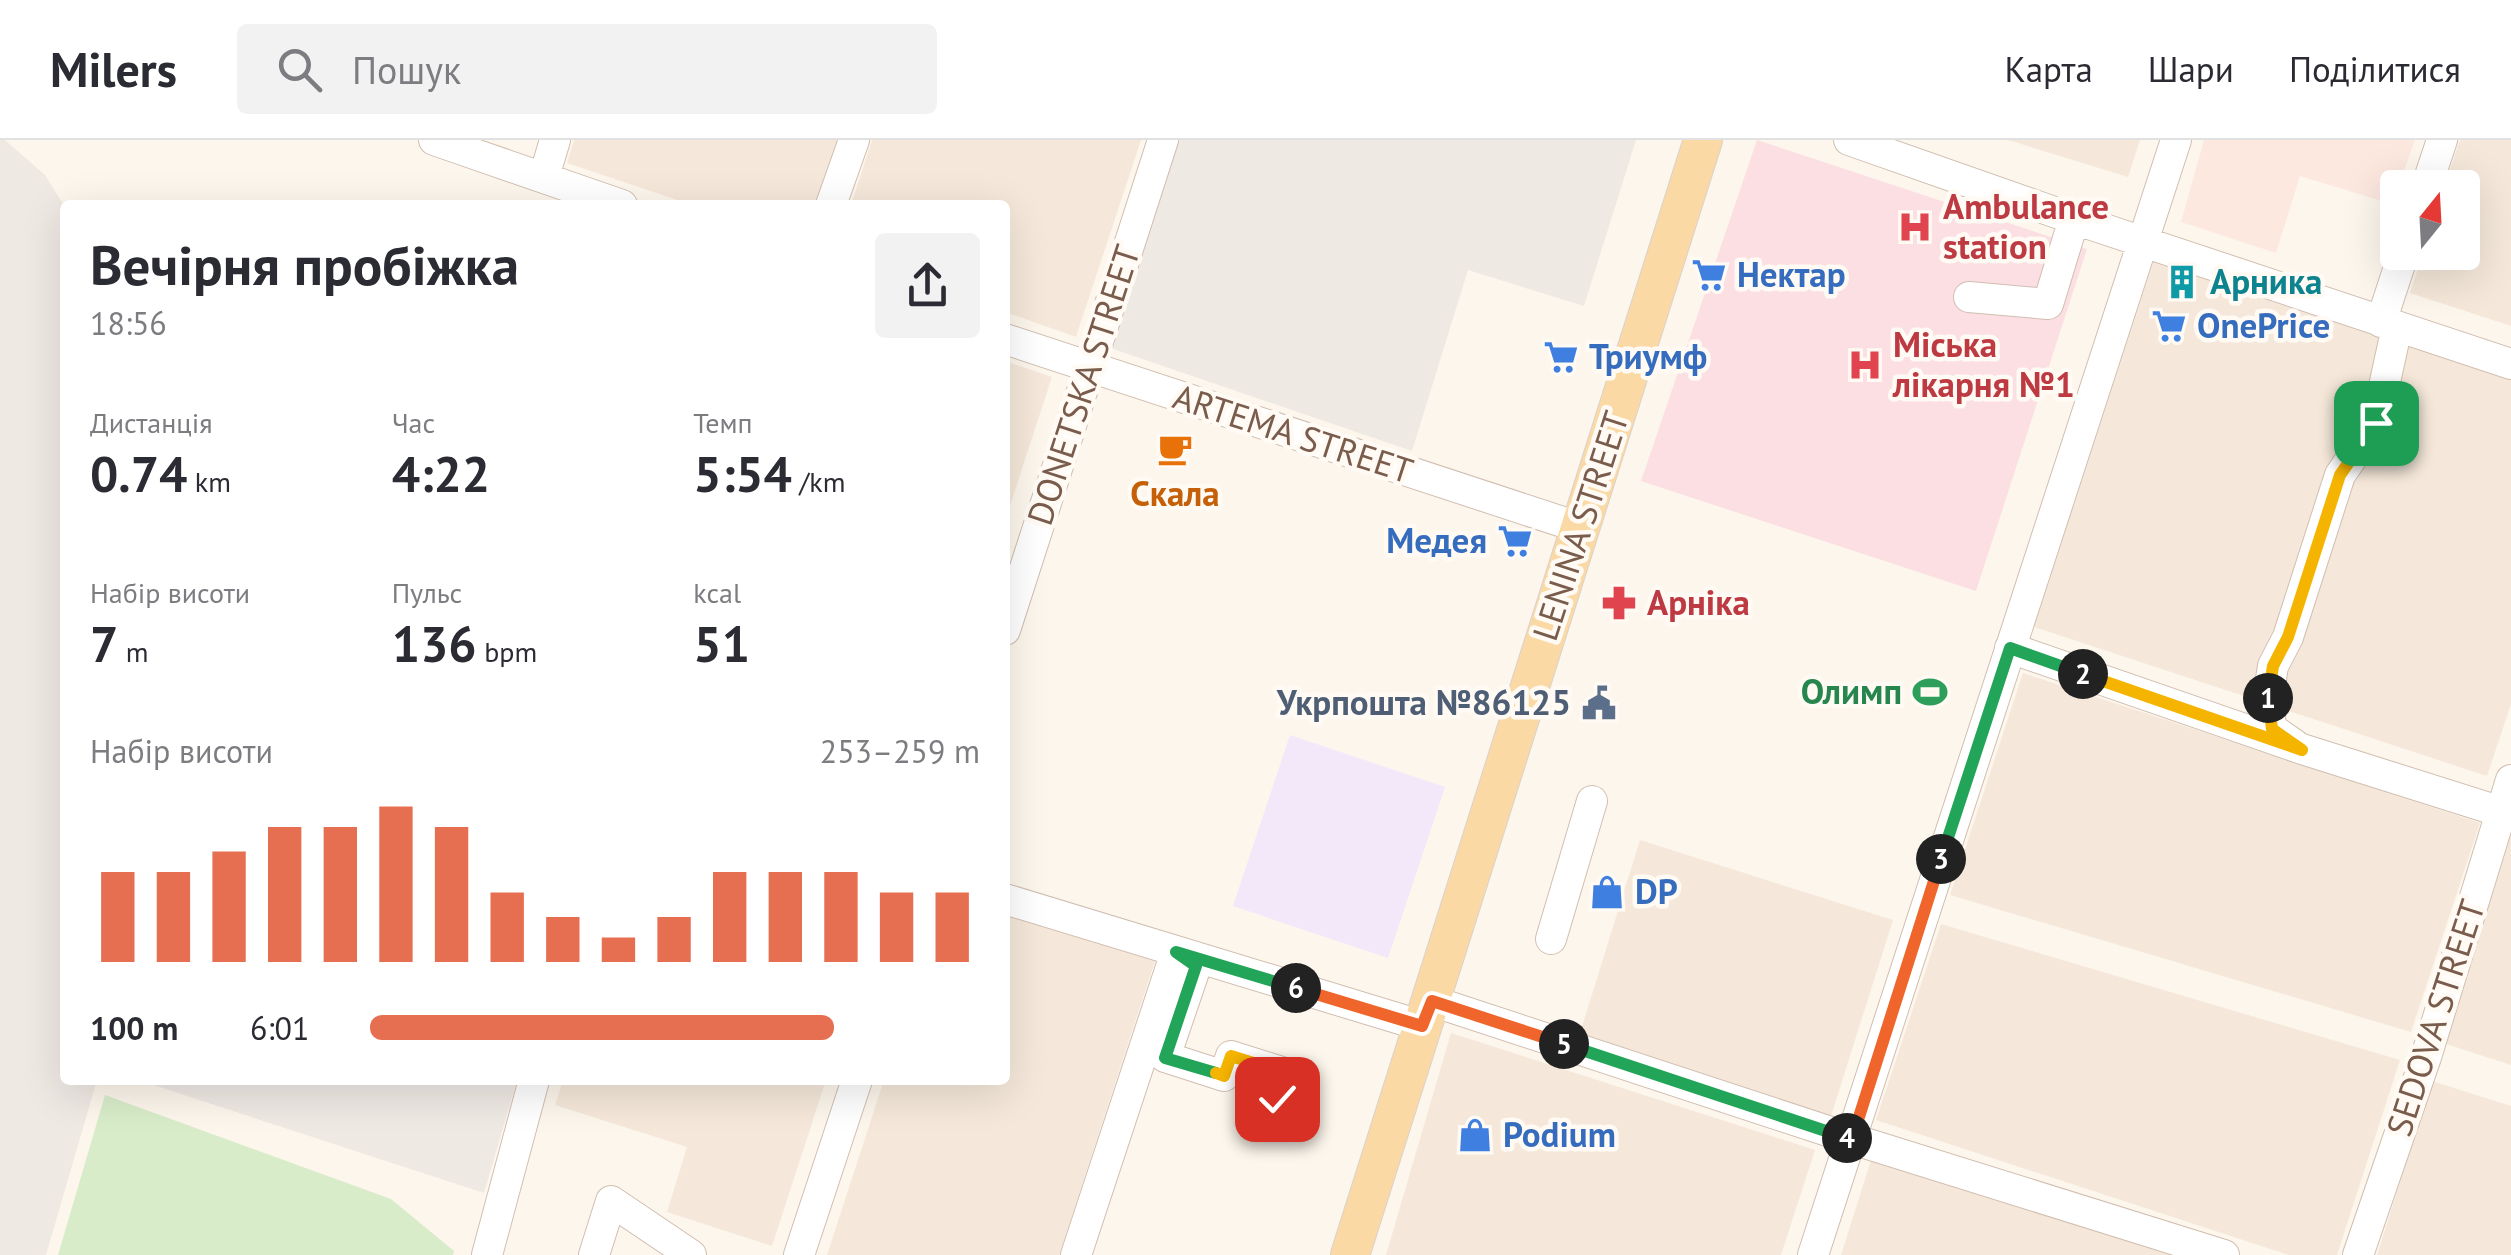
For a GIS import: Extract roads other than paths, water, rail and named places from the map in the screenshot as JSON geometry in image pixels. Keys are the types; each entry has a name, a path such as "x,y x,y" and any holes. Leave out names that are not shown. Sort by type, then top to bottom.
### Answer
{"main road":[{"name":"LENINA STREET","path":"1350,1255 1703,140"}],"street":[{"path":"434,140 608,200"},
{"path":"544,177 555,140"},
{"path":"834,200 854,140"},
{"name":"DONETSKA STREET","path":"1010,615 1162,140"},
{"path":"1849,140 2511,364"},
{"path":"1813,1255 2176,140"},
{"path":"2432,170 2442,140"},
{"path":"1969,297 2048,304 2074,219"},
{"path":"2302,750 2272,729 2266,705 2273,666 2288,637 2340,475 2376,423 2400,270"},
{"name":"ARTEMA STREET","path":"1010,342 1324,460 1580,528"},
{"path":"2010,648 2302,750 2506,813"},
{"name":"SEDOVA STREET","path":"2358,1255 2506,813 2511,780"},
{"path":"1551,939 1592,801"},
{"path":"1010,900 1176,952 1427,1014 1852,1139 2224,1255"},
{"path":"1176,952 1196,966 1165,1058 1224,1076 1231,1056 1285,1073 1277,1099"},
{"path":"1076,1255 1176,952"},
{"path":"486,1255 533,1085"},
{"path":"799,1255 855,1085"},
{"path":"594,1255 611,1201 692,1255"}],"place":[{"name":"Ambulance station","path":"1915,227"},
{"name":"Нектар","path":"1709,275"},
{"name":"Арника","path":"2182,282"},
{"name":"OnePrice","path":"2169,326"},
{"name":"Триумф","path":"1561,357"},
{"name":"Міська лікарня №1","path":"1865,365"},
{"name":"Скала","path":"1175,449"},
{"name":"Медея","path":"1515,541"},
{"name":"Арніка","path":"1619,603"},
{"name":"Олимп","path":"1930,692"},
{"name":"Укрпошта №86125","path":"1599,703"},
{"name":"DP","path":"1607,892"},
{"name":"Podium","path":"1475,1135"}]}
